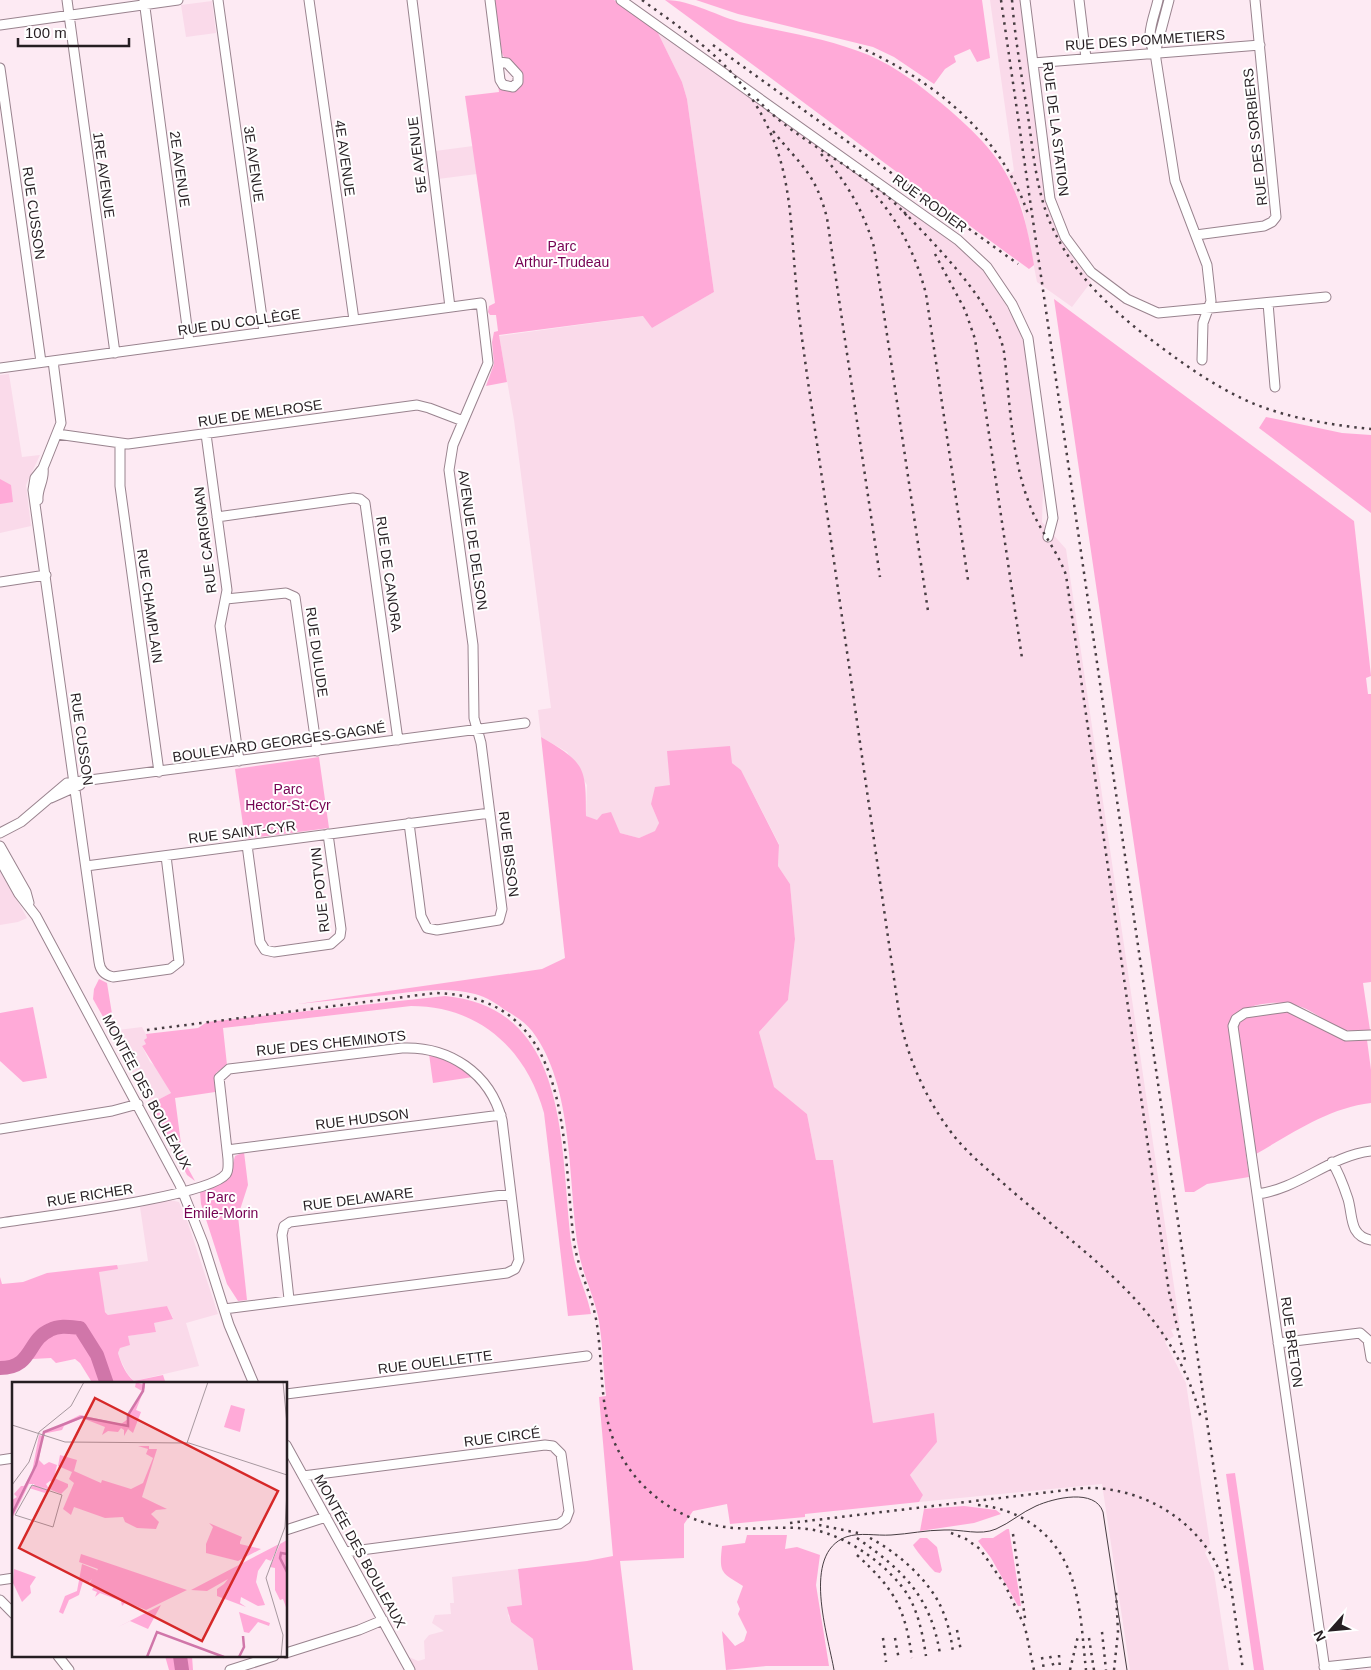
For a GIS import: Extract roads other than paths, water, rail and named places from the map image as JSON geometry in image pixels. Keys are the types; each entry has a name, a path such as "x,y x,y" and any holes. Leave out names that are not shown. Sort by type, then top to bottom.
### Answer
{"street":[{"name":"1RE AVENUE","path":"67,0 115,353"},
{"path":"0,25 144,3 178,0"},
{"name":"3E AVENUE","path":"218,0 264,332"},
{"name":"4E AVENUE","path":"309,0 354,320"},
{"name":"5E AVENUE","path":"412,0 450,306"},
{"path":"490,0 499,62"},
{"name":"RUE RODIER","path":"621,0 958,240 987,267 1012,304 1028,338 1053,518 1048,538"},
{"name":"RUE DE LA STATION","path":"1025,0 1050,199 1057,220 1073,251 1099,279 1127,299 1147,310 1164,313 1326,297"},
{"path":"1078,0 1086,58"},
{"path":"1158,0 1149,36 1150,44 1155,53 1174,175 1207,264 1211,301 1203,322 1202,360"},
{"path":"1155,53 1168,0"},
{"name":"RUE DES SORBIERS","path":"1196,235 1264,226 1272,222 1276,217 1255,0"},
{"name":"2E AVENUE","path":"144,3 189,342"},
{"name":"RUE DES POMMETIERS","path":"1033,63 1260,45"},
{"name":"RUE CUSSON","path":"0,68 41,362"},
{"name":"RUE DU COLLÈGE","path":"0,368 481,302"},
{"name":"AVENUE DE DELSON","path":"478,729 474,718 473,645 449,470 450,452 488,363 481,302"},
{"path":"1268,303 1275,388"},
{"name":"RUE CUSSON","path":"53,361 61,419 58,434 43,468 38,472 33,486 78,784 86,866 99,962 103,972 108,976 170,969 179,962 166,856"},
{"name":"RUE DE MELROSE","path":"58,434 120,444 417,405 463,422"},
{"name":"RUE CARIGNAN","path":"206,434 226,599 220,626 239,761"},
{"name":"RUE CHAMPLAIN","path":"120,444 120,486 159,772"},
{"name":"RUE DE CANORA","path":"217,517 353,498 363,500 366,505 398,740"},
{"path":"0,582 46,576"},
{"name":"RUE DULUDE","path":"226,599 286,593 295,597 317,750"},
{"name":"BOULEVARD GEORGES-GAGNÉ","path":"0,833 17,824 49,799 63,785 525,723"},
{"name":"RUE BISSON","path":"409,823 422,920 432,930 496,922 503,914 478,729"},
{"name":"RUE SAINT-CYR","path":"86,866 490,812"},
{"name":"RUE POTVIN","path":"247,845 260,942 265,950 274,952 331,944 340,936 341,929 328,834"},
{"name":"MONTÉE DES BOULEAUX","path":"0,846 26,892 30,906 184,1192 203,1242 224,1309 253,1382"},
{"name":"MONTÉE DES BOULEAUX","path":"0,860 19,894 30,906"},
{"name":"RUE BRETON","path":"1325,1668 1234,1032 1236,1019 1248,1012 1288,1007 1342,1034 1353,1036 1371,1035"},
{"name":"RUE DES CHEMINOTS","path":"184,1192 218,1180 226,1174 228,1165 227,1150 219,1078 224,1071 234,1068 402,1048 428,1049 453,1058 475,1073 487,1086 501,1115 519,1260 518,1266 511,1272 289,1299 224,1309"},
{"path":"0,1128 112,1111 138,1104"},
{"name":"RUE HUDSON","path":"227,1150 501,1115"},
{"path":"1257,1194 1297,1182 1350,1154 1371,1151"},
{"path":"1332,1162 1348,1200 1353,1226 1361,1237 1371,1240"},
{"name":"RUE RICHER","path":"0,1223 141,1202 184,1192"},
{"name":"RUE DELAWARE","path":"289,1299 282,1231 290,1222 511,1194"},
{"path":"1278,1343 1360,1333 1368,1340 1371,1358"},
{"name":"RUE OUELLETTE","path":"288,1394 587,1356"},
{"name":"RUE CIRCÉ","path":"303,1476 545,1445 553,1446 561,1454 568,1511 566,1519 559,1524 346,1552"},
{"name":"MONTÉE DES BOULEAUX","path":"288,1449 410,1670"},
{"path":"288,1529 326,1517"},
{"path":"0,1600 12,1612"},
{"path":"288,1652 383,1620"},
{"path":"60,1658 69,1670"},
{"path":"230,1670 268,1658"},
{"path":"1325,1668 1371,1662"}],"waterway":[{"path":"0,1368 11,1367 24,1359 37,1340 53,1328 80,1328 97,1355 106,1382"},
{"path":"180,1658 182,1670"}],"tram line":[{"path":"834,1670 823,1617 821,1597 821,1577 824,1560 832,1546 846,1537 857,1535 891,1535 937,1530 990,1531 1001,1527 1036,1506 1053,1500 1073,1497 1083,1497 1092,1500 1099,1505 1103,1512 1127,1670"}],"railway":[{"path":"642,0 700,43 717,58 747,91 760,111 771,134 783,170 790,208 798,306 807,375 899,1013 907,1046 919,1078 935,1108 961,1144 1012,1191 1100,1265 1151,1317 1172,1347 1189,1381 1201,1419"},
{"path":"1001,0 1243,1670"},
{"path":"1012,0 1019,58 1041,195 1049,220 1059,241 1071,260 1099,295 1150,339 1200,375 1234,394 1257,405 1299,418 1371,429"},
{"path":"713,45 1018,264"},
{"path":"859,47 913,76 938,93 961,113 1001,159 1016,185 1028,214"},
{"path":"757,99 792,130 873,185 892,200 908,217"},
{"path":"773,131 812,179 827,218 880,577"},
{"path":"821,154 853,197 865,221 874,247 928,611"},
{"path":"871,190 890,213 905,238 917,265 926,294 968,580"},
{"path":"904,212 963,277 989,315 998,334 1004,352 1012,428 1023,485 1033,512 1058,556 1066,575 1169,1292 1185,1360"},
{"path":"935,254 965,310 975,339 1022,658"},
{"path":"147,1030 435,993 480,1000 514,1019 537,1046 552,1081 561,1120 574,1242 578,1262 596,1319 605,1408 612,1436 620,1455 631,1472 660,1500 677,1511 695,1519 714,1525 734,1528 814,1530 827,1533 855,1546 892,1575 909,1597 918,1618 926,1656"},
{"path":"790,1523 1084,1488 1108,1489 1131,1494 1153,1503 1173,1515 1191,1530 1206,1548 1218,1568 1226,1591"},
{"path":"978,1505 1006,1511 1026,1520 1048,1538 1060,1554 1069,1571 1075,1590 1082,1629 1086,1670"},
{"path":"819,1525 858,1533"},
{"path":"951,1533 966,1539 980,1549 1005,1585 1025,1627 1034,1670"},
{"path":"1013,1534 1025,1618"},
{"path":"857,1538 888,1562 912,1587 930,1616 940,1654"},
{"path":"870,1538 891,1551 911,1567 928,1586 943,1613 949,1630 953,1652"},
{"path":"857,1555 880,1578 896,1600 906,1625 912,1658"},
{"path":"1114,1670 1118,1632 1116,1592"},
{"path":"957,1630 961,1651"},
{"path":"1102,1632 1106,1670"},
{"path":"1070,1670 1078,1636"},
{"path":"883,1638 886,1662"},
{"path":"895,1638 899,1660"},
{"path":"1089,1638 1094,1670"},
{"path":"1059,1655 1060,1670"},
{"path":"1050,1656 1055,1670"},
{"path":"1042,1657 1044,1670"}],"park label":[{"name":"Parc Arthur-Trudeau","path":"562,254"},
{"name":"Parc Hector-St-Cyr","path":"288,798"},
{"name":"Parc Émile-Morin","path":"221,1206"}]}
